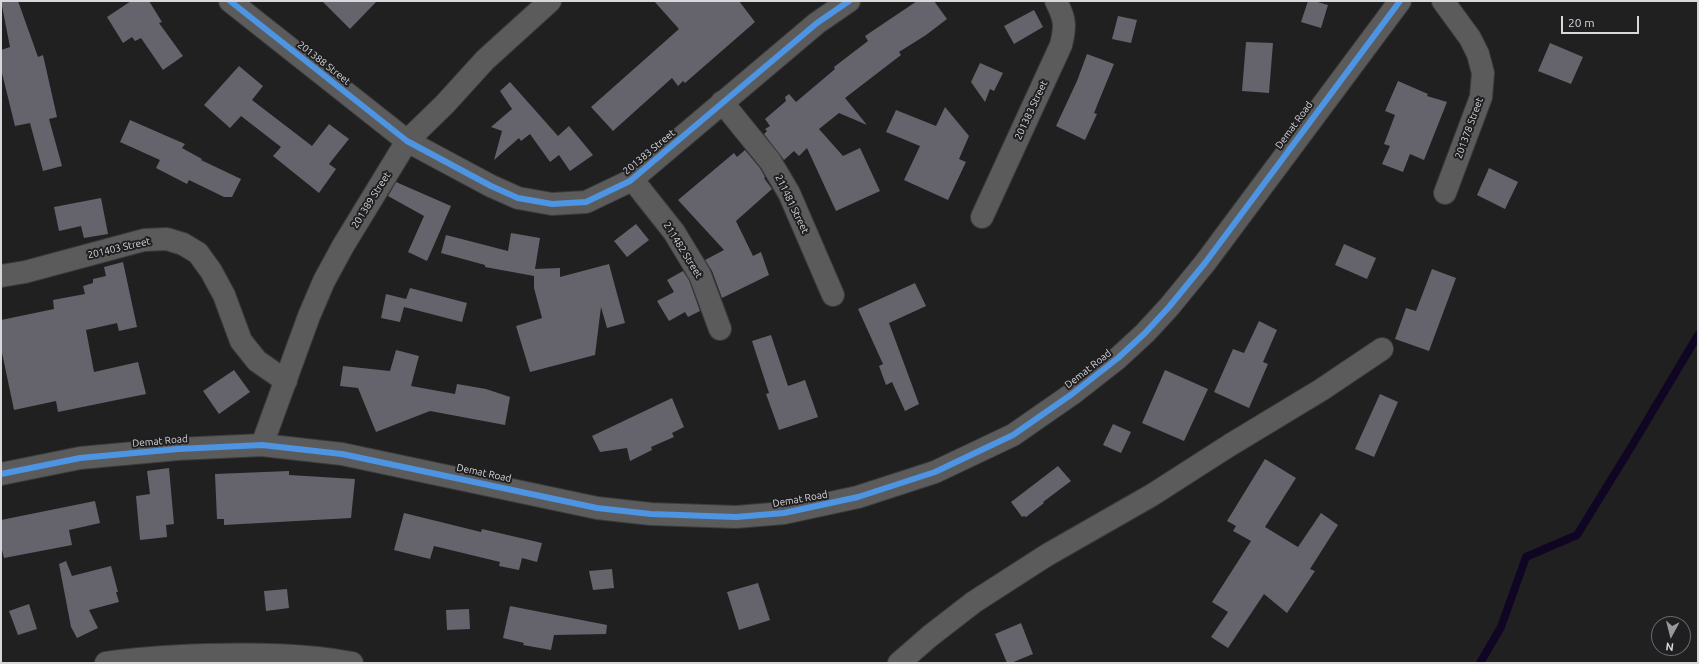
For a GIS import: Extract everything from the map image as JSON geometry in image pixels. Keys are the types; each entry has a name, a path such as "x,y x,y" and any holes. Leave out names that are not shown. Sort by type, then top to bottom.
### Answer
{"street":[{"name":"201388 Street","path":"230,1 407,141"},
{"name":"201389 Street","path":"262,445 324,281 343,246 407,141 445,104 485,60 550,1"},
{"name":"201383 Street","path":"407,141 490,186 518,198 552,204 586,202 632,179 817,23 849,1"},
{"name":"201383 Street","path":"982,217 1061,45 1064,33 1064,17 1056,1"},
{"name":"Demat Road","path":"1,474 80,458 178,449 262,445 342,454 597,508 651,514 736,517 784,513 858,497 935,472 1013,435 1072,394 1118,358 1145,333 1169,307 1205,263 1400,1"},
{"name":"201378 Street","path":"1443,1 1470,38 1478,54 1483,72 1481,97 1445,193"},
{"name":"211481 Street","path":"722,102 770,161 789,193 833,295"},
{"name":"211482 Street","path":"632,179 674,232 700,275 720,329"},
{"name":"201403 Street","path":"1,276 25,272 144,240 167,239 183,244 198,253 211,271 224,295 241,341 257,361 286,381"},
{"path":"899,663 930,636 974,602 1047,555 1152,495 1230,445 1321,390 1382,349"},
{"path":"106,663 175,656 241,654 301,656 352,663"}],"building":[{"path":"1,1 18,1 38,57 43,55 57,117 49,119 62,166 43,171 30,123 15,126 1,69 1,50 10,47"},
{"path":"131,1 149,1 162,22 159,23 183,56 163,70 141,38 135,41 132,37 123,43 107,17"},
{"path":"322,1 377,1 350,29"},
{"path":"654,1 739,1 755,22 685,83 683,81 678,86 672,78 613,131 591,107 679,29"},
{"path":"917,1 934,1 947,19 926,35 899,52 901,55 845,98 867,125 839,113 819,129 843,156 860,148 880,191 836,211 807,148 799,156 794,151 784,160 764,134 767,131 765,129 770,126 765,119 786,101 785,97 789,94 796,102 835,69 834,67 868,41 865,36"},
{"path":"1308,1 1328,5 1321,28 1301,22"},
{"path":"1034,10 1043,27 1014,44 1004,26"},
{"path":"1118,16 1137,20 1131,43 1112,39"},
{"path":"1246,42 1273,43 1269,93 1242,91"},
{"path":"1550,43 1583,57 1571,84 1538,71"},
{"path":"1087,54 1114,64 1094,113 1097,114 1085,140 1056,126 1077,81"},
{"path":"980,63 1003,73 994,91 990,89 985,102 971,82"},
{"path":"239,66 263,86 252,100 312,146 329,124 349,139 329,164 336,169 319,193 273,156 281,147 241,116 230,128 204,105"},
{"path":"1398,81 1428,94 1427,96 1447,102 1424,160 1410,154 1403,172 1382,164 1390,146 1384,144 1395,115 1385,111"},
{"path":"510,82 558,136 569,126 593,155 570,171 559,155 550,162 530,134 521,141 519,138 494,160 502,131 491,127 512,109 500,91"},
{"path":"945,107 969,136 959,159 966,162 948,200 904,180 920,146 886,132 896,110 936,126"},
{"path":"130,120 185,144 182,148 202,159 201,160 241,179 232,197 224,197 189,180 187,184 156,168 160,160 120,142"},
{"path":"745,150 760,168 765,177 764,178 772,189 736,221 753,256 761,252 769,275 722,298 712,271 705,260 724,250 678,200 734,153 737,157"},
{"path":"1489,168 1518,182 1505,209 1477,195"},
{"path":"396,182 451,206 427,261 408,252 424,216 388,196"},
{"path":"101,198 108,234 84,238 81,226 59,231 54,207"},
{"path":"636,224 649,240 627,257 614,241"},
{"path":"511,233 540,238 535,269 560,268 560,277 609,264 625,323 607,328 601,307 595,355 530,372 516,326 542,318 534,288 534,276 485,267 485,265 441,253 446,235 508,251"},
{"path":"1344,244 1376,258 1367,279 1335,265"},
{"path":"123,262 137,327 119,331 117,323 86,330 94,372 138,362 146,394 58,412 56,401 14,410 1,348 1,320 54,309 53,300 85,294 83,286 93,283 93,279 106,276 104,267"},
{"path":"1432,269 1456,278 1429,351 1395,339 1406,308 1416,311"},
{"path":"683,271 689,280 700,311 688,317 685,312 669,321 657,301 674,292 667,280"},
{"path":"915,283 926,306 889,323 919,404 905,411 892,382 886,385 879,366 883,364 858,309"},
{"path":"410,288 467,303 462,322 404,307 400,322 381,318 386,294 406,299"},
{"path":"1259,321 1277,330 1263,362 1268,364 1249,408 1214,392 1233,349 1244,353"},
{"path":"771,335 788,386 805,380 818,417 779,430 766,394 769,393 752,341"},
{"path":"396,350 419,356 411,386 455,394 457,384 486,389 510,397 505,425 430,411 376,432 358,388 340,386 343,366 390,371"},
{"path":"234,370 250,392 219,414 203,391"},
{"path":"1165,370 1208,389 1184,441 1142,423"},
{"path":"1380,394 1398,402 1374,457 1355,449"},
{"path":"672,398 684,427 672,433 674,437 651,447 652,450 630,461 627,448 600,452 592,436"},
{"path":"1113,424 1131,432 1121,453 1103,445"},
{"path":"1265,459 1296,478 1265,527 1298,547 1321,513 1338,525 1310,569 1315,571 1287,613 1264,594 1228,648 1211,637 1228,612 1212,602 1251,541 1233,531 1236,526 1227,521"},
{"path":"1058,466 1071,481 1026,517 1022,517 1011,502"},
{"path":"169,468 174,524 166,525 167,537 140,540 136,496 150,494 147,471"},
{"path":"289,471 289,475 355,479 351,518 224,525 224,519 217,519 215,474"},
{"path":"95,501 100,523 69,530 72,545 4,558 1,546 1,520"},
{"path":"404,513 481,532 482,529 542,543 537,562 522,558 519,570 499,566 500,562 434,546 430,559 394,550"},
{"path":"66,561 72,576 111,566 118,592 116,592 119,602 89,610 98,628 77,638 71,627 59,564"},
{"path":"612,569 614,588 593,590 589,571"},
{"path":"758,583 770,620 739,630 727,592"},
{"path":"287,589 289,608 266,611 264,591"},
{"path":"29,604 37,629 18,635 9,611"},
{"path":"510,606 607,625 606,634 554,635 551,650 523,645 524,643 503,638"},
{"path":"469,609 470,629 447,630 446,610"},
{"path":"1021,623 1033,654 1011,663 1007,663 995,634"}],"waterway":[{"path":"1480,663 1501,627 1526,557 1577,535 1698,335"}],"cycle path":[{"path":"230,1 407,141 491,186 518,198 552,204 586,202 630,181 817,23 849,1"},
{"path":"1,474 80,458 178,449 262,445 342,454 597,508 651,514 736,517 784,513 858,497 935,472 1013,435 1072,394 1118,358 1145,333 1169,307 1205,263 1400,1"}]}
